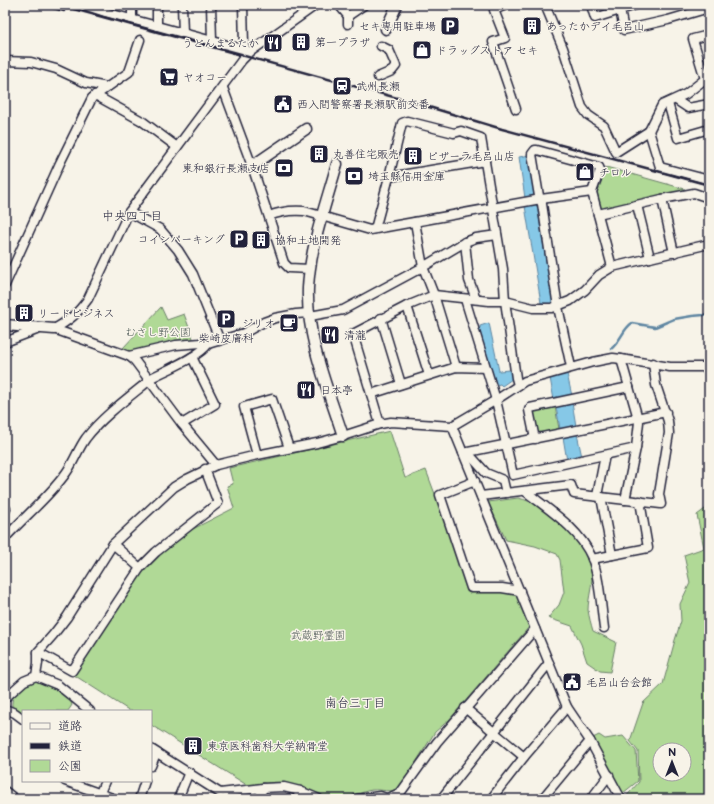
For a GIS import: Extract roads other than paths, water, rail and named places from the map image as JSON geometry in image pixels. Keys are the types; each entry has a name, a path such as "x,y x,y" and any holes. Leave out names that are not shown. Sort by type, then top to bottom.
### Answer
{"street":[{"path":"84,5 105,9 132,19 248,51"},
{"path":"132,5 132,19"},
{"path":"157,5 157,26"},
{"path":"182,5 183,33"},
{"path":"211,5 212,41"},
{"path":"243,5 244,45 248,51"},
{"path":"54,329 70,320 79,312 88,299 129,212 223,88 248,51 316,5"},
{"path":"340,5 348,20 364,5"},
{"path":"386,29 397,5"},
{"path":"503,5 504,6 494,10 504,38 493,42 516,109"},
{"path":"545,5 563,48 582,107 588,115 604,126 616,152 648,131 662,105 676,100 707,78 693,40 709,35"},
{"path":"591,5 595,18 619,7 636,5"},
{"path":"619,7 624,30 668,20 709,7"},
{"path":"5,285 60,163 92,98 129,72 140,40"},
{"path":"378,77 392,71 396,66 390,50 381,46"},
{"path":"5,61 31,62 56,69 86,83 107,87"},
{"path":"223,88 252,166 286,266 290,268 310,269"},
{"path":"95,95 142,122 177,147"},
{"path":"676,100 688,108 709,104"},
{"path":"668,103 678,138 709,129"},
{"path":"375,229 402,123 407,121 454,133 461,131 481,138 503,269 504,301 518,385"},
{"path":"252,166 306,129"},
{"path":"648,131 660,167 709,180"},
{"path":"571,367 558,307 532,154 533,151 537,150 600,167 592,192 612,267"},
{"path":"389,177 485,161"},
{"path":"337,164 313,250 308,288 310,314 317,353 343,436"},
{"path":"269,216 281,211 294,210 370,230 540,199 592,192"},
{"path":"598,214 694,193 709,198"},
{"path":"662,199 674,253"},
{"path":"638,205 650,258"},
{"path":"129,212 160,230 178,250 196,279 220,341"},
{"path":"415,222 423,267 434,295 456,367"},
{"path":"129,356 176,345 201,343 208,344 220,341 244,333 269,320 296,314 310,314 342,310 423,267 465,242 476,238 497,234"},
{"path":"465,242 469,280 476,300"},
{"path":"380,424 353,334 381,318 434,295 476,300 504,301 533,308 558,307 570,301 585,290 599,274 612,267 709,244"},
{"path":"465,299 496,400 513,475 636,448"},
{"path":"407,306 429,375"},
{"path":"381,318 401,384"},
{"path":"5,325 54,329 129,356 135,361 182,424 216,465"},
{"path":"5,342 40,328"},
{"path":"5,538 67,473 77,452 95,428 149,380 192,357 205,349 208,344"},
{"path":"182,424 215,404 192,357"},
{"path":"36,676 38,652 67,617 113,544 174,487 205,469 257,455 343,436 391,422 452,426 518,385 532,378 571,367 613,358 653,363 670,367 709,367"},
{"path":"621,358 639,422 636,448 625,500"},
{"path":"481,496 571,485 574,494 661,504 659,494 669,433 666,412 656,385 653,363"},
{"path":"371,394 456,367 486,368"},
{"path":"535,439 529,410 530,408 628,387"},
{"path":"257,455 244,407 272,399 289,448"},
{"path":"465,452 666,412"},
{"path":"452,426 465,452 475,481 567,707 590,741 620,797"},
{"path":"465,452 486,473 503,480 506,493"},
{"path":"605,455 599,496 612,555"},
{"path":"38,652 72,671 140,568 156,552 218,503 205,469"},
{"path":"475,481 440,495 471,588 502,588 520,591"},
{"path":"525,491 570,527 583,543 592,559 599,586 604,628"},
{"path":"592,559 648,548 640,502"},
{"path":"113,544 140,568"},
{"path":"357,799 380,796 390,798 401,792 437,742 535,629"},
{"path":"441,799 549,664"},
{"path":"5,698 24,681 36,676 58,685 89,710"},
{"path":"491,799 524,757 567,707"},
{"path":"465,708 524,757"},
{"path":"5,709 22,718"},
{"path":"542,799 590,741"},
{"path":"153,751 189,772 219,796 263,788 284,787 300,791 319,799"},
{"path":"178,799 189,772"},
{"path":"591,799 609,775"},
{"path":"68,782 115,799"},
{"path":"100,793 105,782"},
{"path":"139,799 145,782"},
{"path":"259,799 263,788"},
{"path":"5,791 15,799"},
{"path":"297,799 300,791"}],"water":[{"path":"530,155 536,196 525,198 519,157"},
{"path":"535,204 537,206 553,302 551,304 541,303 525,206"},
{"path":"489,323 499,371 510,370 512,379 502,386 500,384 496,385 478,330 480,326"},
{"path":"567,374 572,396 554,400 550,378"},
{"path":"572,402 576,426 560,429 556,406"},
{"path":"577,434 582,457 567,461 563,437"}],"waterway":[{"path":"611,349 632,323 655,327 674,319 709,313"}],"railway":[{"path":"43,5 64,11"},
{"path":"59,5 419,104 502,129 709,185"}],"place":[{"name":"セキ専用駐車場","path":"450,26"},
{"name":"あったかデイ毛呂山","path":"532,26"},
{"name":"第一プラザ","path":"301,42"},
{"name":"うどんまるたか","path":"273,43"},
{"name":"ドラッグストア セキ","path":"422,50"},
{"name":"ヤオコー","path":"169,77"},
{"name":"武州長瀬","path":"342,86"},
{"name":"西入間警察署長瀬駅前交番","path":"283,104"},
{"name":"丸善住宅販売","path":"319,154"},
{"name":"ピザーラ毛呂山店","path":"413,156"},
{"name":"東和銀行長瀬支店","path":"284,168"},
{"name":"チロル","path":"585,172"},
{"name":"埼玉縣信用金庫","path":"354,176"},
{"name":"コインパーキング","path":"239,239"},
{"name":"協和土地開発","path":"261,240"},
{"name":"リードビジネス","path":"24,313"},
{"name":"柴崎皮膚科","path":"226,319"},
{"name":"ジリオ","path":"289,323"},
{"name":"清瀧","path":"330,335"},
{"name":"日本亭","path":"306,390"},
{"name":"毛呂山台会館","path":"572,682"},
{"name":"東京医科歯科大学納骨堂","path":"193,746"}],"district":[{"name":"中央四丁目","path":"132,216"},
{"name":"南台三丁目","path":"355,703"}],"park label":[{"name":"むさし野公園","path":"158,332"},
{"name":"武蔵野霊園","path":"318,635"}]}
